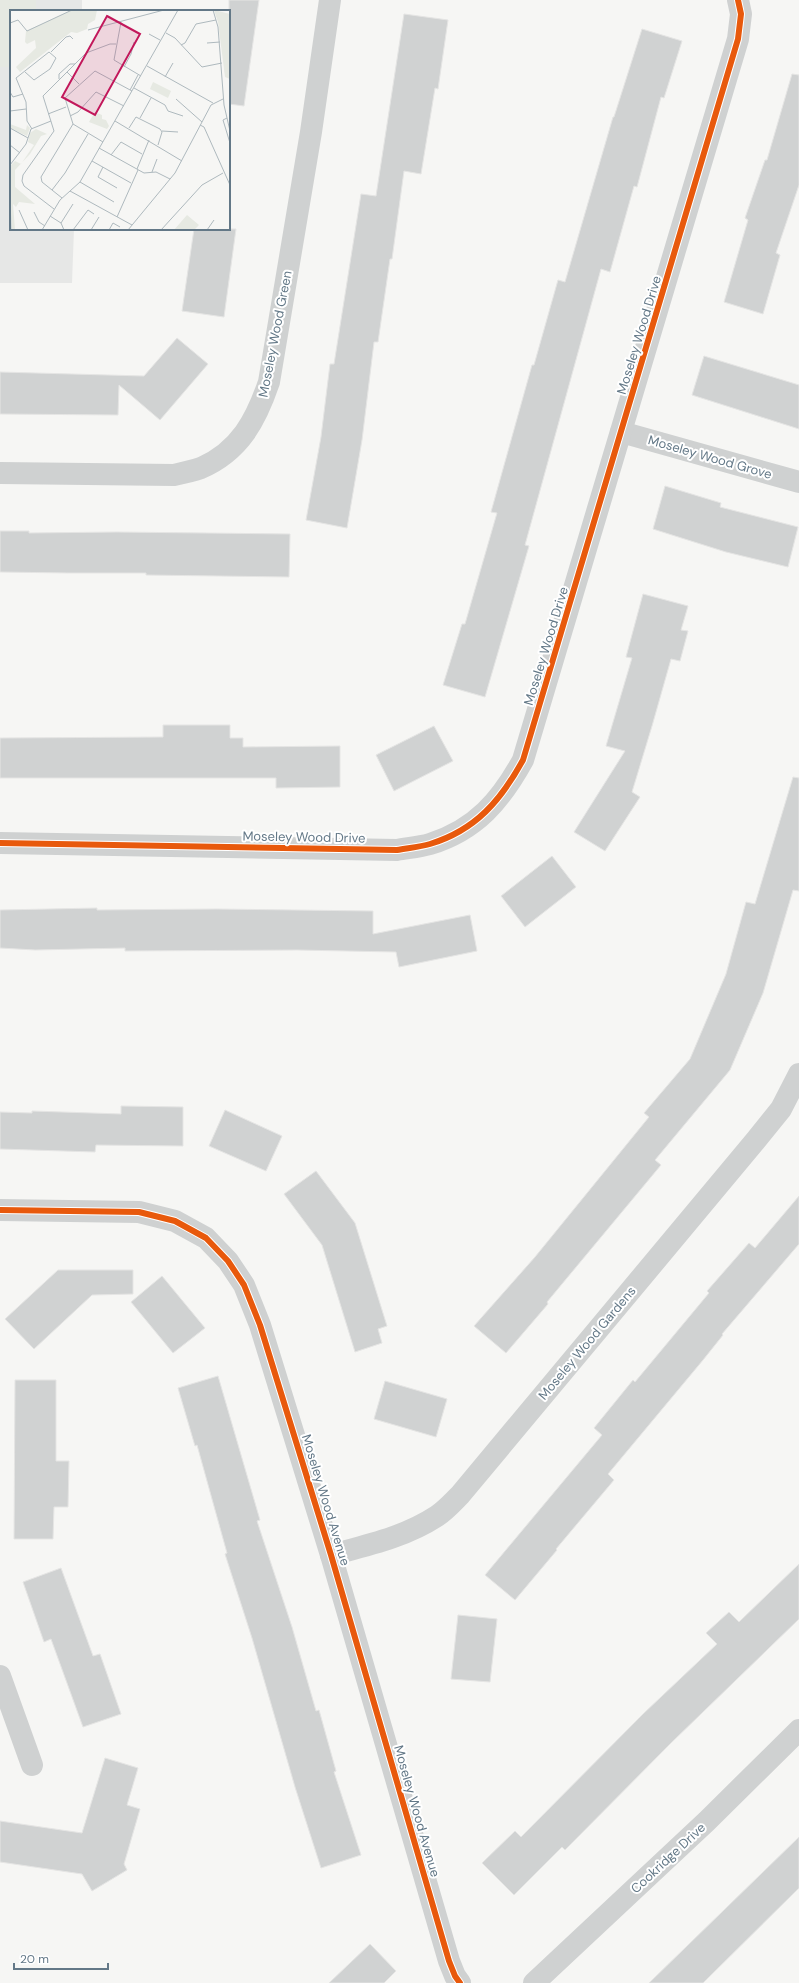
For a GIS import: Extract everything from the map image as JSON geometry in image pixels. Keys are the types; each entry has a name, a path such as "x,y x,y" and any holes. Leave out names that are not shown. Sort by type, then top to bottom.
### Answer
{"street":[{"name":"Moseley Wood Green","path":"0,473 174,475 200,468 222,455 243,436 260,410 268,382 311,132 330,0"},
{"name":"Moseley Wood Drive","path":"0,843 397,850 430,844 459,832 488,811 509,786 523,760 738,39 740,14 738,0"},
{"name":"Moseley Wood Grove","path":"621,432 799,482"},
{"name":"Moseley Wood Gardens","path":"331,1555 385,1541 412,1530 439,1515 460,1495 769,1124 781,1109 799,1074"},
{"name":"Moseley Wood Avenue","path":"0,1210 139,1212 175,1221 206,1238 228,1261 244,1285 260,1325 331,1555 447,1953 455,1976 460,1983"},
{"path":"0,1676 32,1765"},
{"name":"Cookridge Drive","path":"534,1983 707,1821 799,1730"}],"shaded area":[{"path":"0,0 82,0 82,10 10,10 10,230 74,230 72,283 0,283"},
{"path":"0,0 36,0 36,10 10,10 10,67 0,67"}],"building":[{"path":"229,0 259,0 244,106 230,104"},
{"path":"404,14 448,20 438,89 435,88 421,174 404,171 392,259 390,259 378,342 374,342 362,440 347,528 306,520 321,437 330,364 334,364 361,194 376,196"},
{"path":"642,29 682,41 664,98 661,97 637,187 634,186 610,272 601,269 525,545 529,546 485,697 443,685 462,624 465,624 497,513 491,512 532,365 534,365 558,280 565,282 613,117"},
{"path":"792,74 799,75 799,185 776,253 780,255 763,314 724,302 748,220 745,218 765,160 767,160"},
{"path":"236,229 224,317 182,311 194,230"},
{"path":"177,338 208,364 160,420 119,385 118,415 0,414 0,372 144,376"},
{"path":"704,356 799,385 799,429 692,395"},
{"path":"665,486 721,503 720,507 798,527 788,567 726,552 653,529"},
{"path":"0,531 29,531 29,533 117,532 290,534 289,577 146,575 146,573 0,572"},
{"path":"643,594 688,606 681,630 688,631 680,661 671,659 632,792 640,797 605,851 574,832 625,751 606,746 632,658 626,657"},
{"path":"163,725 230,725 230,738 243,738 243,747 340,746 340,787 276,788 276,778 0,778 0,738 163,737"},
{"path":"434,726 453,761 394,791 376,755"},
{"path":"793,777 799,778 799,891 793,890 763,993 730,1070 655,1160 661,1165 547,1302 548,1304 506,1353 474,1326 535,1257 649,1117 644,1113 690,1059 726,974 746,902 755,904"},
{"path":"552,856 576,887 525,927 501,896"},
{"path":"97,908 97,910 217,909 373,911 373,934 470,915 477,951 399,967 396,952 298,950 125,951 125,948 35,950 0,948 0,910"},
{"path":"121,1106 183,1107 183,1146 96,1145 95,1152 0,1149 0,1112 32,1113 32,1111 121,1114"},
{"path":"225,1110 282,1136 266,1171 209,1146"},
{"path":"316,1171 355,1223 387,1326 378,1329 382,1343 355,1352 322,1245 284,1194"},
{"path":"799,1196 799,1244 722,1334 723,1335 703,1360 608,1474 614,1480 515,1600 485,1575 602,1435 594,1428 633,1380 635,1382 709,1293 707,1291 749,1243 755,1248"},
{"path":"58,1270 133,1270 133,1294 92,1295 34,1349 5,1319"},
{"path":"162,1276 205,1328 173,1353 131,1302"},
{"path":"218,1376 260,1520 257,1521 292,1627 316,1711 319,1710 336,1771 334,1772 361,1855 321,1868 295,1787 252,1638 225,1554 227,1553 197,1445 195,1446 178,1388"},
{"path":"15,1380 56,1380 56,1461 69,1461 68,1507 54,1507 53,1539 14,1539"},
{"path":"385,1381 447,1399 436,1437 374,1419"},
{"path":"799,1564 799,1619 671,1743 565,1850 562,1847 514,1895 482,1863 515,1831 521,1837 643,1714 717,1644 706,1633 729,1612 739,1622"},
{"path":"61,1568 93,1656 100,1654 121,1714 83,1727 51,1639 44,1642 23,1582"},
{"path":"458,1615 497,1619 490,1682 451,1679"},
{"path":"105,1758 138,1768 127,1805 140,1809 124,1864 127,1870 92,1891 82,1874 0,1862 0,1821 82,1833"},
{"path":"799,1837 799,1888 703,1983 649,1983"},
{"path":"370,1944 396,1971 384,1983 329,1983"}],"cycle path":[{"path":"0,843 397,850 426,845 446,838 461,831 486,812 506,788 523,760 738,39 741,14 738,0"},
{"path":"0,1210 139,1212 175,1221 206,1238 228,1261 244,1285 260,1325 331,1555 449,1961 455,1976 460,1983"}]}
